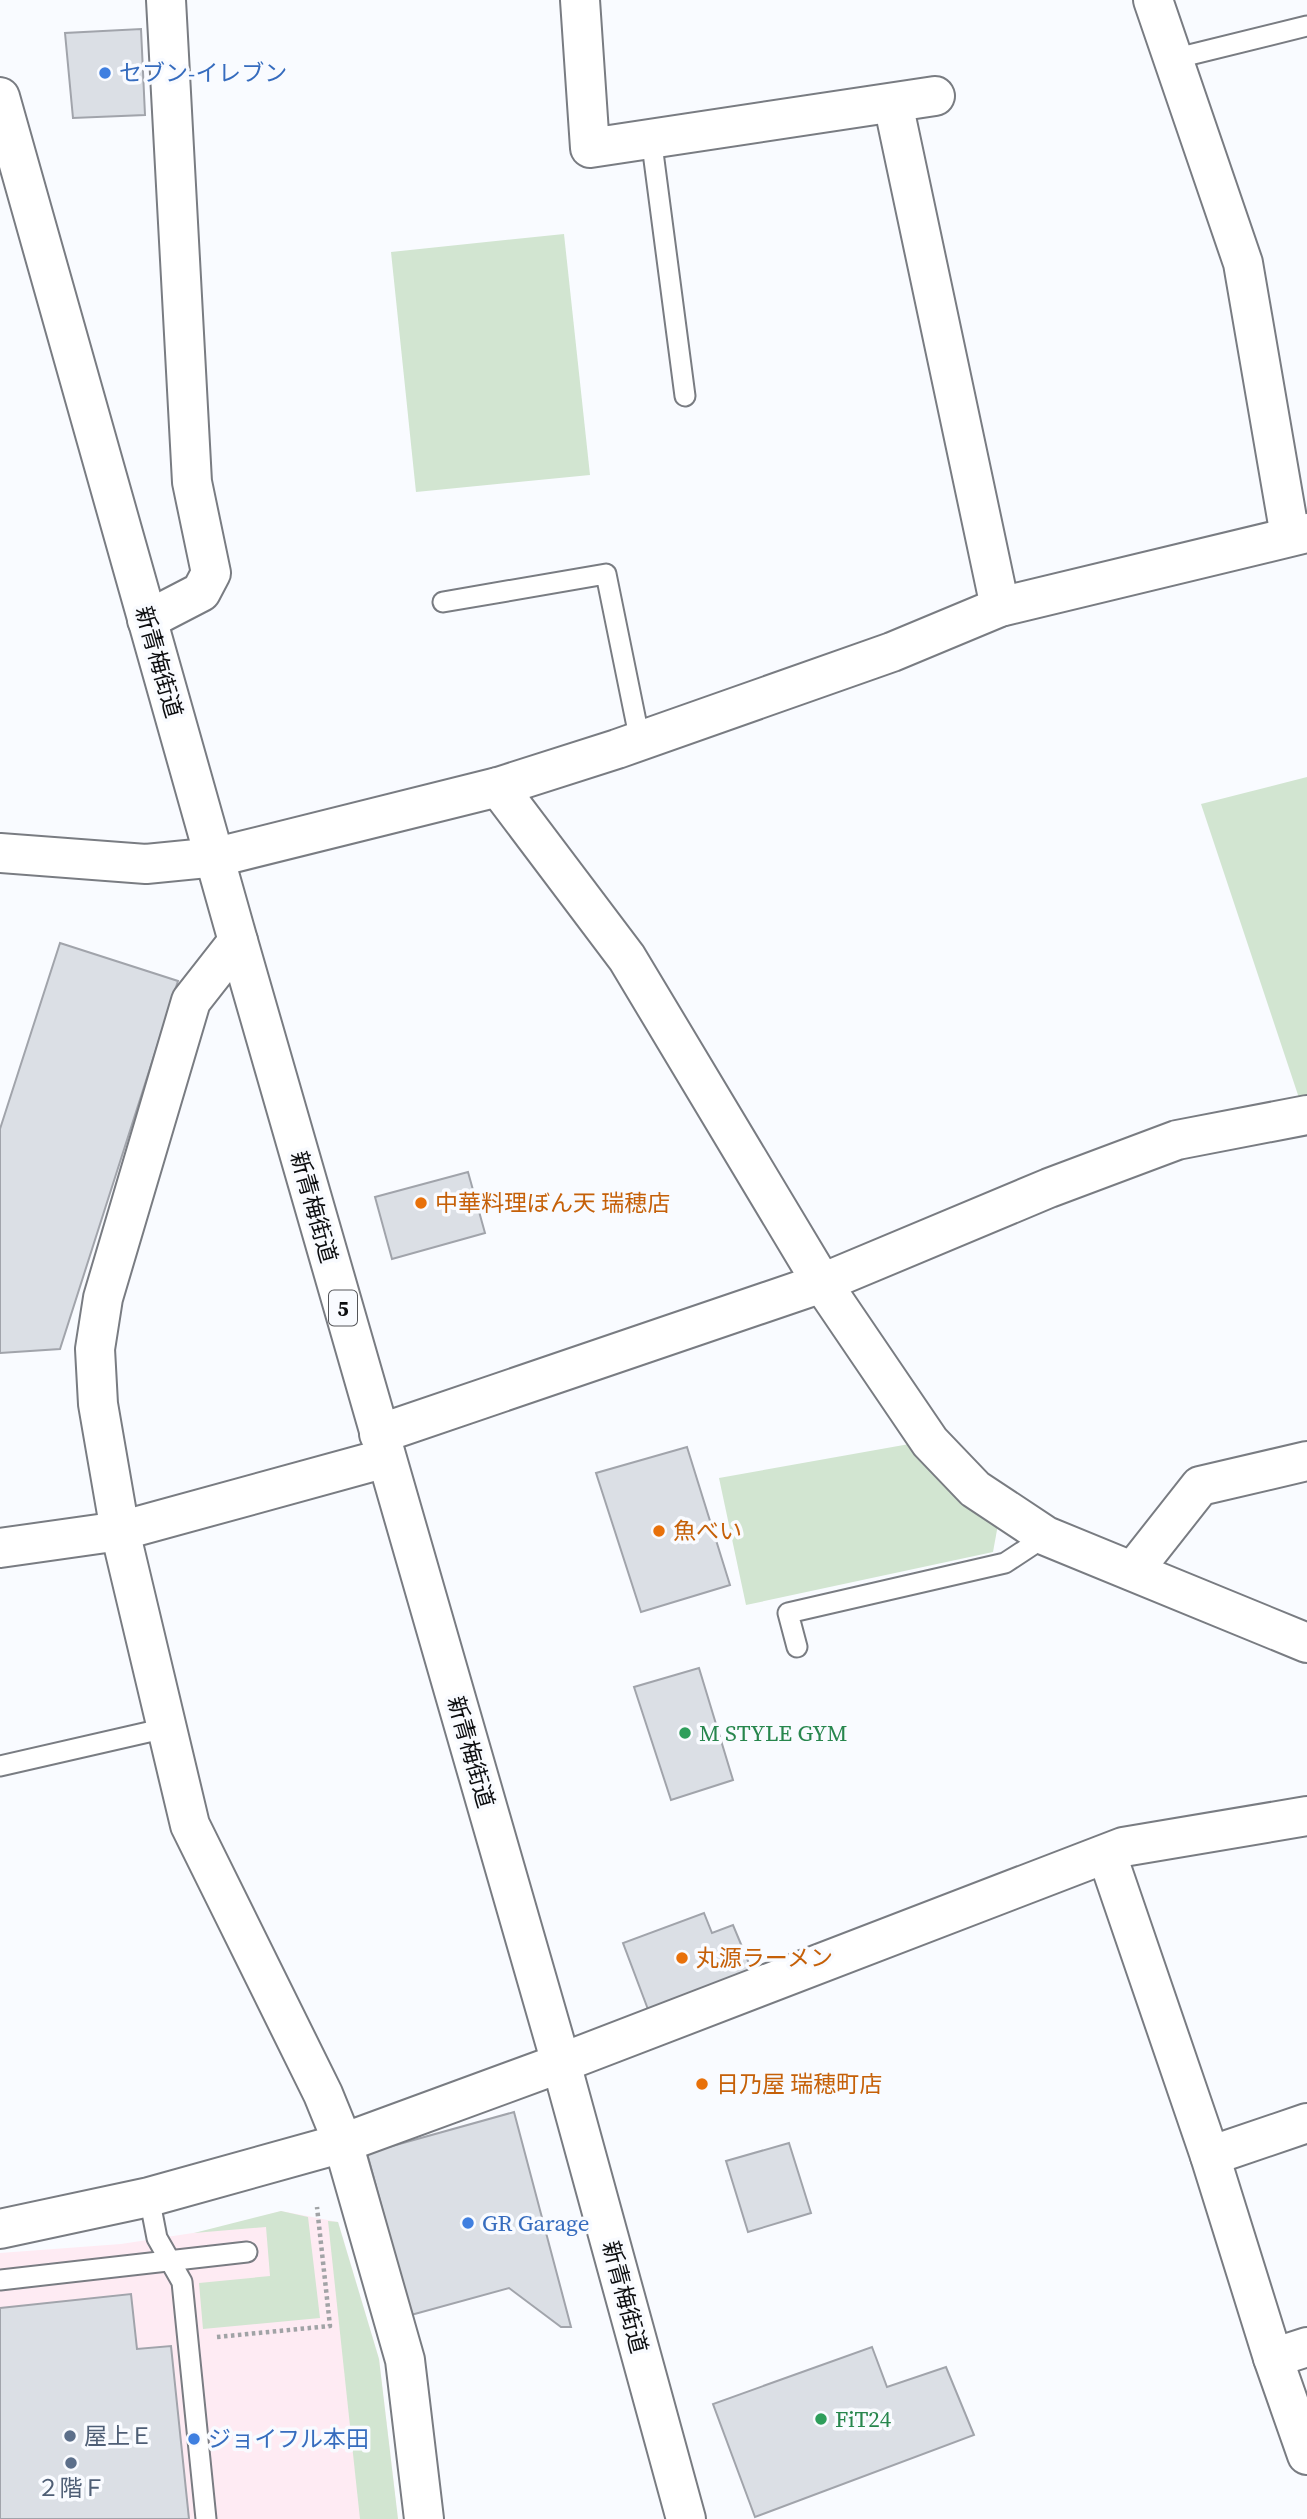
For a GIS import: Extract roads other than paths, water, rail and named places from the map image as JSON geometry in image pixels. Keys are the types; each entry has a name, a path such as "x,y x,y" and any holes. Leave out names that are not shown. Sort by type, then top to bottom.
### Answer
{"street":[{"path":"147,620 201,592 211,573 192,482 166,0"},
{"path":"580,0 590,148 935,96"},
{"path":"0,853 146,864 217,857 498,788 892,652 1000,607 1298,534 1243,264 1153,0"},
{"name":"新青梅街道","path":"0,97 147,620 217,857 238,942 561,2063 686,2519"},
{"path":"893,103 1000,607"},
{"path":"498,788 627,958 822,1283 930,1442 975,1489 1046,1536 1307,1643"},
{"path":"238,942 191,1001 103,1298 95,1349 98,1404 120,1531 190,1825 323,2094 343,2143 405,2360 424,2519"},
{"path":"0,1548 120,1531 382,1446 822,1283 1049,1188 1177,1140 1307,1115"},
{"path":"1133,1571 1200,1486 1307,1461"},
{"path":"0,2229 149,2197 343,2143 561,2063 1123,1847 1307,1816"},
{"path":"1107,1855 1210,2156 1290,2352 1307,2455"},
{"path":"1210,2156 1307,2123"}],"lane":[{"path":"1173,59 1307,26"},
{"path":"651,137 685,396"},
{"path":"443,602 606,574 639,741"},
{"path":"797,1647 789,1613 1004,1563 1046,1536"},
{"path":"0,1766 166,1728"},
{"path":"149,2197 157,2238 182,2282 206,2519"},
{"path":"0,2280 247,2252"}],"place":[{"name":"セブン-イレブン","path":"105,73"},
{"name":"中華料理ぼん天 瑞穂店","path":"421,1203"},
{"name":"魚べい","path":"659,1531"},
{"name":"M STYLE GYM","path":"685,1733"},
{"name":"丸源ラーメン","path":"682,1958"},
{"name":"日乃屋 瑞穂町店","path":"702,2084"},
{"name":"GR Garage","path":"468,2223"},
{"name":"FiT24","path":"821,2419"},
{"name":"屋上Ｅ","path":"70,2436"},
{"name":"ジョイフル本田","path":"194,2439"},
{"name":"２階Ｆ","path":"71,2463"}]}
